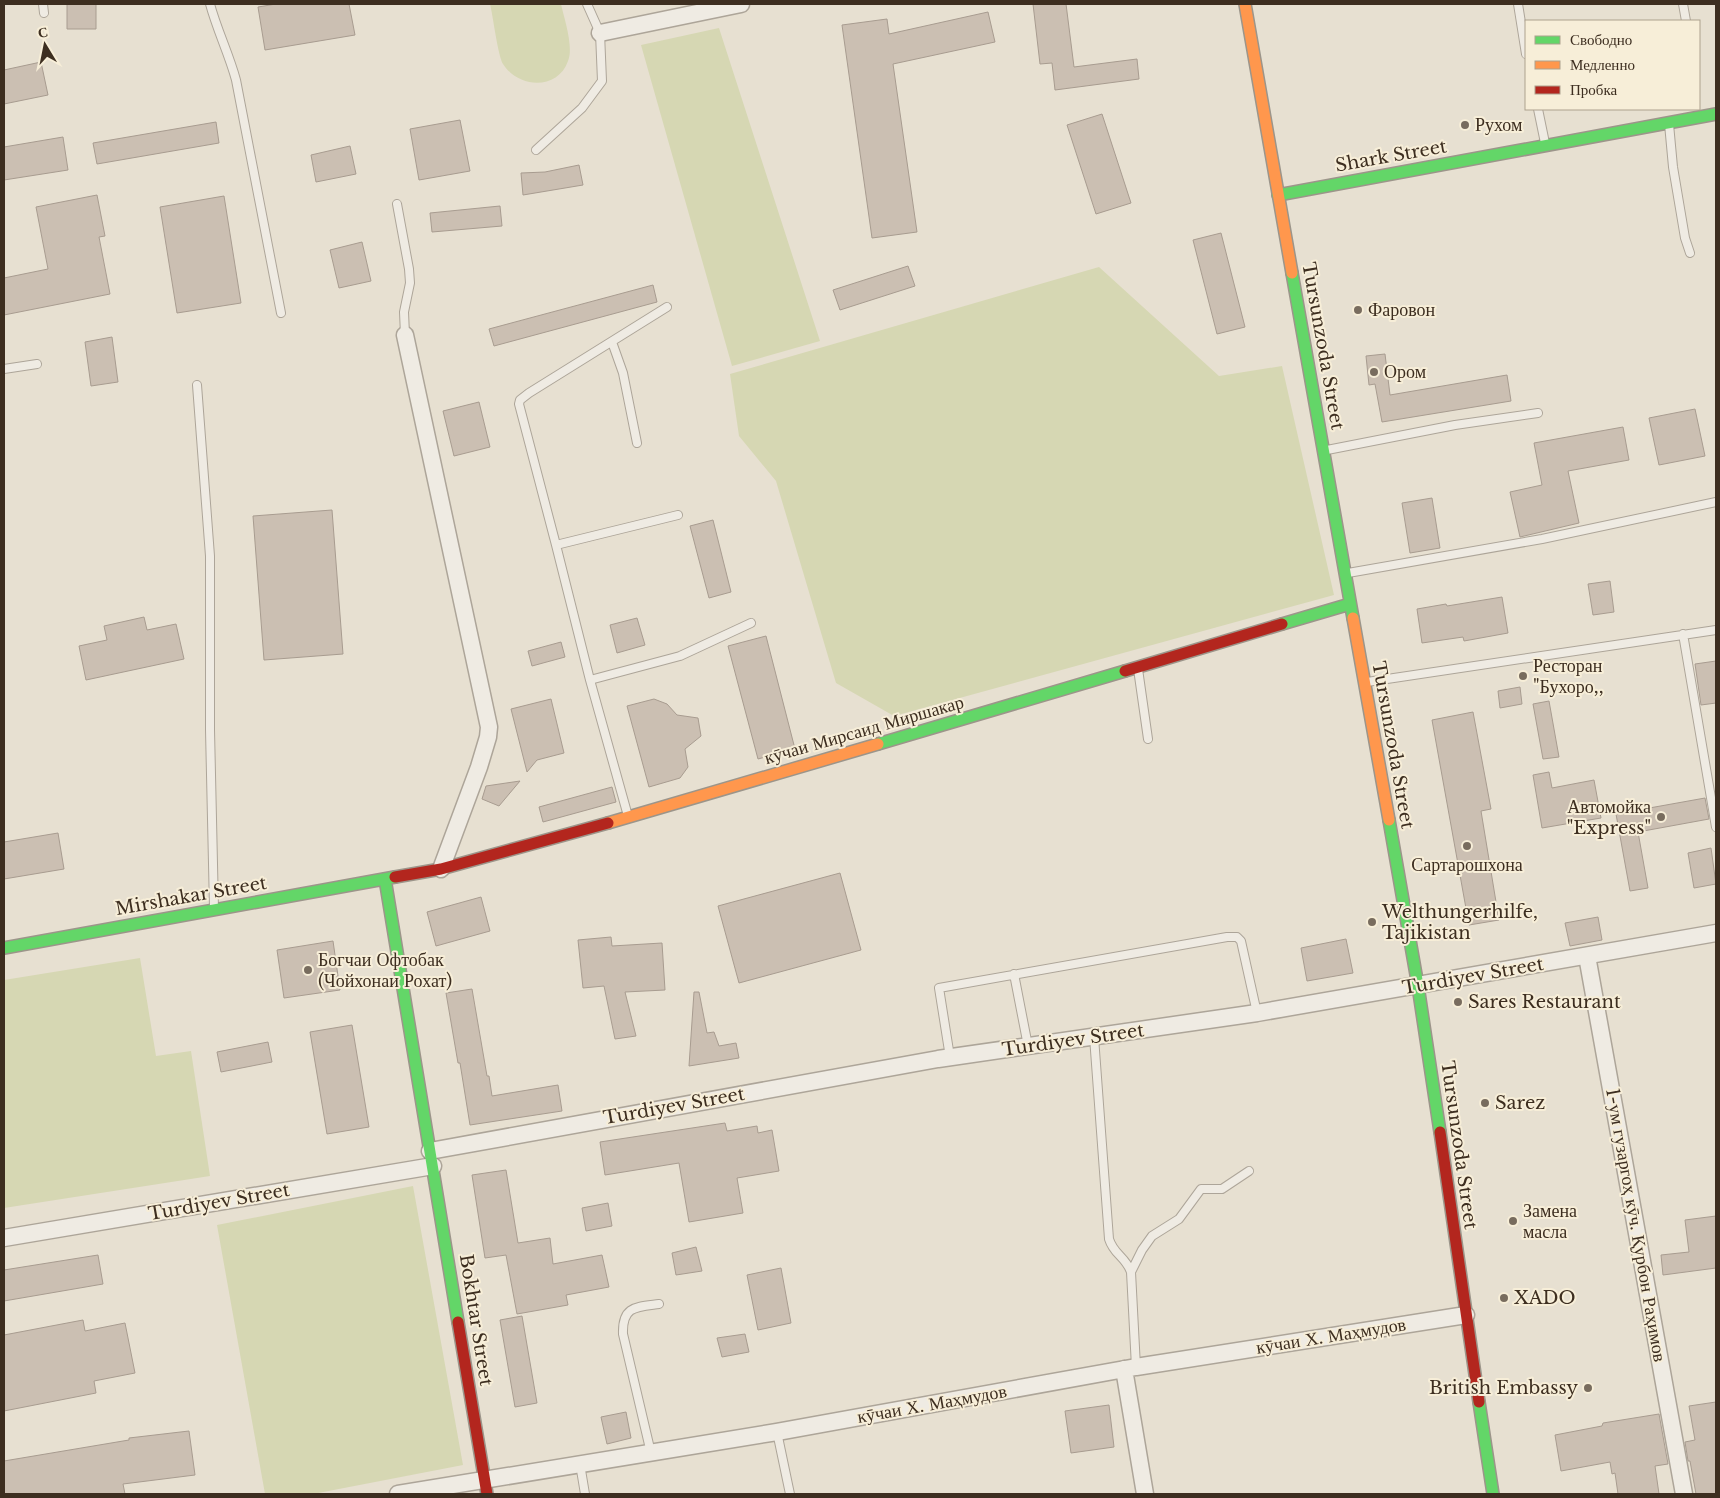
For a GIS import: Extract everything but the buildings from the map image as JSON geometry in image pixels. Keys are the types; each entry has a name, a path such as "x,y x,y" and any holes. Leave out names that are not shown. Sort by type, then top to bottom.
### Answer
{"street":[{"path":"600,33 742,4"},
{"name":"Tursunzoda Street","path":"1245,4 1418,986 1493,1494"},
{"name":"Shark Street","path":"1278,195 1546,146 1669,122 1700,113 1716,114"},
{"path":"405,334 489,727 479,767 441,869"},
{"name":"кӯчаи Мирсаид Миршакар","path":"385,879 441,869 628,818 1350,604"},
{"name":"Mirshakar Street","path":"4,948 385,879"},
{"name":"Bokhtar Street","path":"385,879 486,1487"},
{"name":"Turdiyev Street","path":"4,1238 950,1058 1257,1013 1716,933"},
{"name":"1-ум гузаргоҳ кӯч. Қурбон Раҳимов","path":"1587,956 1684,1494"},
{"name":"кӯчаи Х. Маҳмудов","path":"398,1494 486,1487 580,1464 777,1432 1130,1368 1466,1315"},
{"path":"1130,1368 1145,1494"}],"lane":[{"path":"43,4 44,12"},
{"path":"210,4 217,30 232,65 236,80 281,313"},
{"path":"536,150 582,108 602,81 600,33 587,4"},
{"path":"1518,4 1525,48"},
{"path":"1683,4 1686,20"},
{"path":"1538,110 1546,146"},
{"path":"1669,122 1673,168 1685,238 1690,253"},
{"path":"397,204 410,269 410,283 404,312 405,334"},
{"path":"628,818 590,680 519,404 520,400 529,393 667,307"},
{"path":"612,342 622,373 637,443"},
{"path":"4,370 37,364"},
{"path":"197,385 210,556 210,730 214,910"},
{"path":"1325,450 1455,425 1538,413"},
{"path":"1345,574 1542,538 1716,502"},
{"path":"556,545 678,515"},
{"path":"590,680 680,656 751,623"},
{"path":"1364,683 1716,630"},
{"path":"1683,634 1716,827"},
{"path":"1138,667 1148,738"},
{"path":"950,1058 938,988 1227,937 1237,938 1241,941 1257,1013"},
{"path":"1014,974 1028,1046"},
{"path":"1094,1037 1109,1239 1112,1249 1124,1259 1130,1272 1130,1368"},
{"path":"1130,1272 1152,1236 1179,1219 1201,1189 1222,1189 1249,1171"},
{"path":"650,1453 623,1334 623,1318 634,1309 659,1304"},
{"path":"777,1432 790,1494"},
{"path":"580,1464 585,1494"}],"green space":[{"path":"490,4 561,4 568,32 570,55 563,70 556,77 538,83 528,82 510,72 501,60"},
{"path":"719,28 820,341 732,366 641,45"},
{"path":"1099,267 1219,376 1282,366 1334,595 894,716 836,683 776,481 739,436 730,374"},
{"path":"140,958 156,1056 191,1051 210,1176 4,1208 4,980"},
{"path":"413,1186 463,1465 313,1494 265,1494 217,1225"}],"traffic: fast":[{"path":"1278,195 1716,114"},
{"path":"1292,273 1353,618"},
{"path":"1282,624 1350,604"},
{"path":"878,744 1125,671"},
{"path":"1389,820 1418,986 1440,1132"},
{"path":"4,948 395,877"},
{"path":"385,879 458,1322"},
{"path":"1479,1402 1493,1494"}],"traffic: slow":[{"path":"1245,4 1292,273"},
{"path":"1353,618 1389,820"},
{"path":"608,823 878,744"}],"traffic: jam":[{"path":"1125,671 1282,624"},
{"path":"395,877 441,869 608,823"},
{"path":"1440,1132 1479,1402"},
{"path":"458,1322 487,1494"}],"place":[{"name":"Рухом","path":"1465,125"},
{"name":"Фаровон","path":"1358,310"},
{"name":"Ором","path":"1374,372"},
{"name":"Ресторан \"Бухоро,,","path":"1523,676"},
{"name":"Автомойка \"Express\"","path":"1661,817"},
{"name":"Сартарошхона","path":"1467,846"},
{"name":"Welthungerhilfe, Tajikistan","path":"1372,922"},
{"name":"Богчаи Офтобак (Чойхонаи Рохат)","path":"308,970"},
{"name":"Sares Restaurant","path":"1458,1002"},
{"name":"Sarez","path":"1485,1103"},
{"name":"Замена масла","path":"1513,1221"},
{"name":"XADO","path":"1504,1298"},
{"name":"British Embassy","path":"1588,1388"}]}
